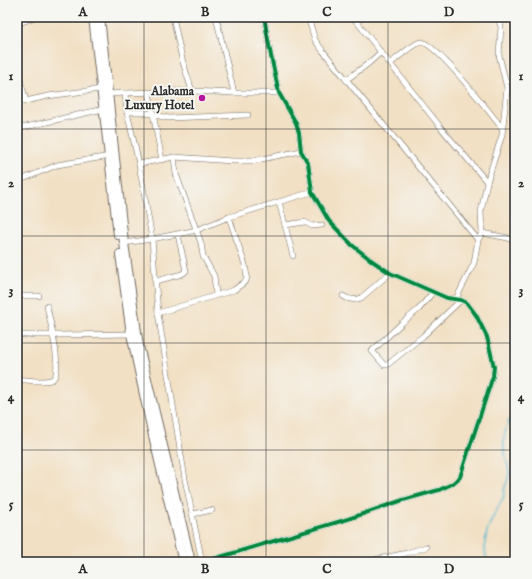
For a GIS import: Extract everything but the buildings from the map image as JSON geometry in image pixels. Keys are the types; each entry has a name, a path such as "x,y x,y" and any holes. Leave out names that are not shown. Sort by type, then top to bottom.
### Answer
{"main road":[{"path":"93,17 126,307 131,334 191,562"},
{"path":"100,17 124,243 139,346 183,562"}],"street":[{"path":"17,24 35,17"},
{"path":"173,17 182,59 192,91"},
{"path":"216,17 234,93"},
{"path":"125,93 127,112 139,164 152,239 158,313 185,479 203,562 348,519 448,487 460,477 493,376 494,367 487,336 482,325 467,303 450,299 390,273 352,245 329,221 312,192 308,163 301,151 296,123 279,93 264,17"},
{"path":"308,17 315,40 346,80 478,240"},
{"path":"353,17 442,129 487,182"},
{"path":"433,292 419,309 402,322 372,351 384,365 387,365 412,345 452,310 459,300 474,263 478,240 482,233 481,212 487,182 499,146 507,96 507,88 499,55 501,27 498,17"},
{"path":"390,63 417,43 425,43 433,48 446,61 502,128"},
{"path":"346,80 369,64 382,52"},
{"path":"17,69 26,101"},
{"path":"17,103 48,96 101,89"},
{"path":"108,94 192,91 279,93"},
{"path":"149,93 162,160"},
{"path":"17,129 103,109"},
{"path":"127,112 142,112 168,118 248,115"},
{"path":"139,164 174,157 252,161 301,151"},
{"path":"17,180 57,165 110,156"},
{"path":"174,157 176,174 202,243 204,260 214,276 216,295"},
{"path":"124,243 178,235 197,230 230,217 312,192"},
{"path":"279,202 293,256"},
{"path":"158,313 234,290 246,281 247,277 245,265 230,217"},
{"path":"285,225 305,222 312,226 322,225"},
{"path":"482,233 515,240"},
{"path":"156,281 182,274 186,271 178,235"},
{"path":"343,296 347,299 355,300 361,298 390,273"},
{"path":"17,296 39,296"},
{"path":"17,380 43,381 52,380 55,378 57,373 54,335 47,306"},
{"path":"17,335 131,334"},
{"path":"193,514 212,510"},
{"path":"364,562 402,555 426,547"}],"waterway":[{"path":"487,562 485,552 486,535 504,496 504,490 509,475 504,447 504,436 507,426 515,411"}],"cycle path":[{"path":"203,562 348,519 403,500 439,490 452,484 460,477 493,376 494,367 487,337 476,315 467,303 461,300 447,298 390,273 352,245 329,221 312,192 308,163 301,151 296,123 279,93 264,17"}],"place":[{"name":"Alabama Luxury Hotel","path":"202,98"}]}
